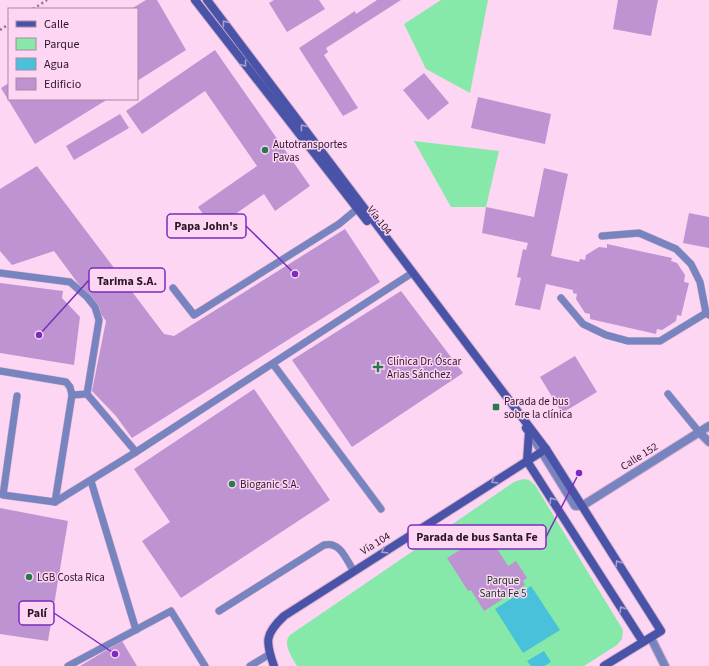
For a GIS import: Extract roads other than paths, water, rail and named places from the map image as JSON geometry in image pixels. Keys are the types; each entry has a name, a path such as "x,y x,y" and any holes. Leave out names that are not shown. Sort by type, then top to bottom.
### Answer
{"main road":[{"name":"Vía 104","path":"195,0 529,432"},
{"name":"Vía 104","path":"208,0 544,451 582,506 661,631 651,638"},
{"path":"529,432 527,461 643,642"},
{"name":"Vía 104","path":"274,666 270,654 268,638 271,629 284,616 353,570 544,451"},
{"path":"604,666 651,638"}],"street":[{"name":"Calle 152","path":"582,506 709,426"},
{"path":"529,432 544,451"},
{"path":"698,432 709,442"},
{"path":"651,638 665,666"}],"lane":[{"path":"173,288 194,316 339,224 357,209"},
{"path":"561,298 583,324 606,335 628,341 660,341 707,314 700,282 691,264 676,249 639,233 602,236"},
{"path":"0,273 70,282 87,297 99,320 87,394 136,452"},
{"path":"17,396 3,475 3,495 55,502 91,481 409,275"},
{"path":"273,364 381,509"},
{"path":"0,371 66,382 70,386 72,395 55,502"},
{"path":"72,395 87,394"},
{"path":"668,394 698,432"},
{"path":"91,481 136,630"},
{"path":"219,611 324,545 330,543 338,547 353,570"},
{"path":"68,666 171,612 205,666"},
{"path":"250,666 270,654"}],"water":[{"path":"531,586 560,630 523,653 495,609"},
{"path":"544,651 551,662 544,666 531,666 527,661"}],"place":[{"name":"Autotransportes Pavas","path":"265,150"},
{"name":"Papa John's","path":"295,274"},
{"name":"Tarima S.A.","path":"39,335"},
{"name":"Clínica Dr. Óscar Arias Sánchez","path":"378,367"},
{"name":"Parada de bus sobre la clínica","path":"496,407"},
{"name":"Parada de bus Santa Fe","path":"579,473"},
{"name":"Bioganic S.A.","path":"232,484"},
{"name":"LGB Costa Rica","path":"29,577"},
{"name":"Palí","path":"115,654"}],"park label":[{"name":"Parque Santa Fe 5","path":"503,586"}]}
